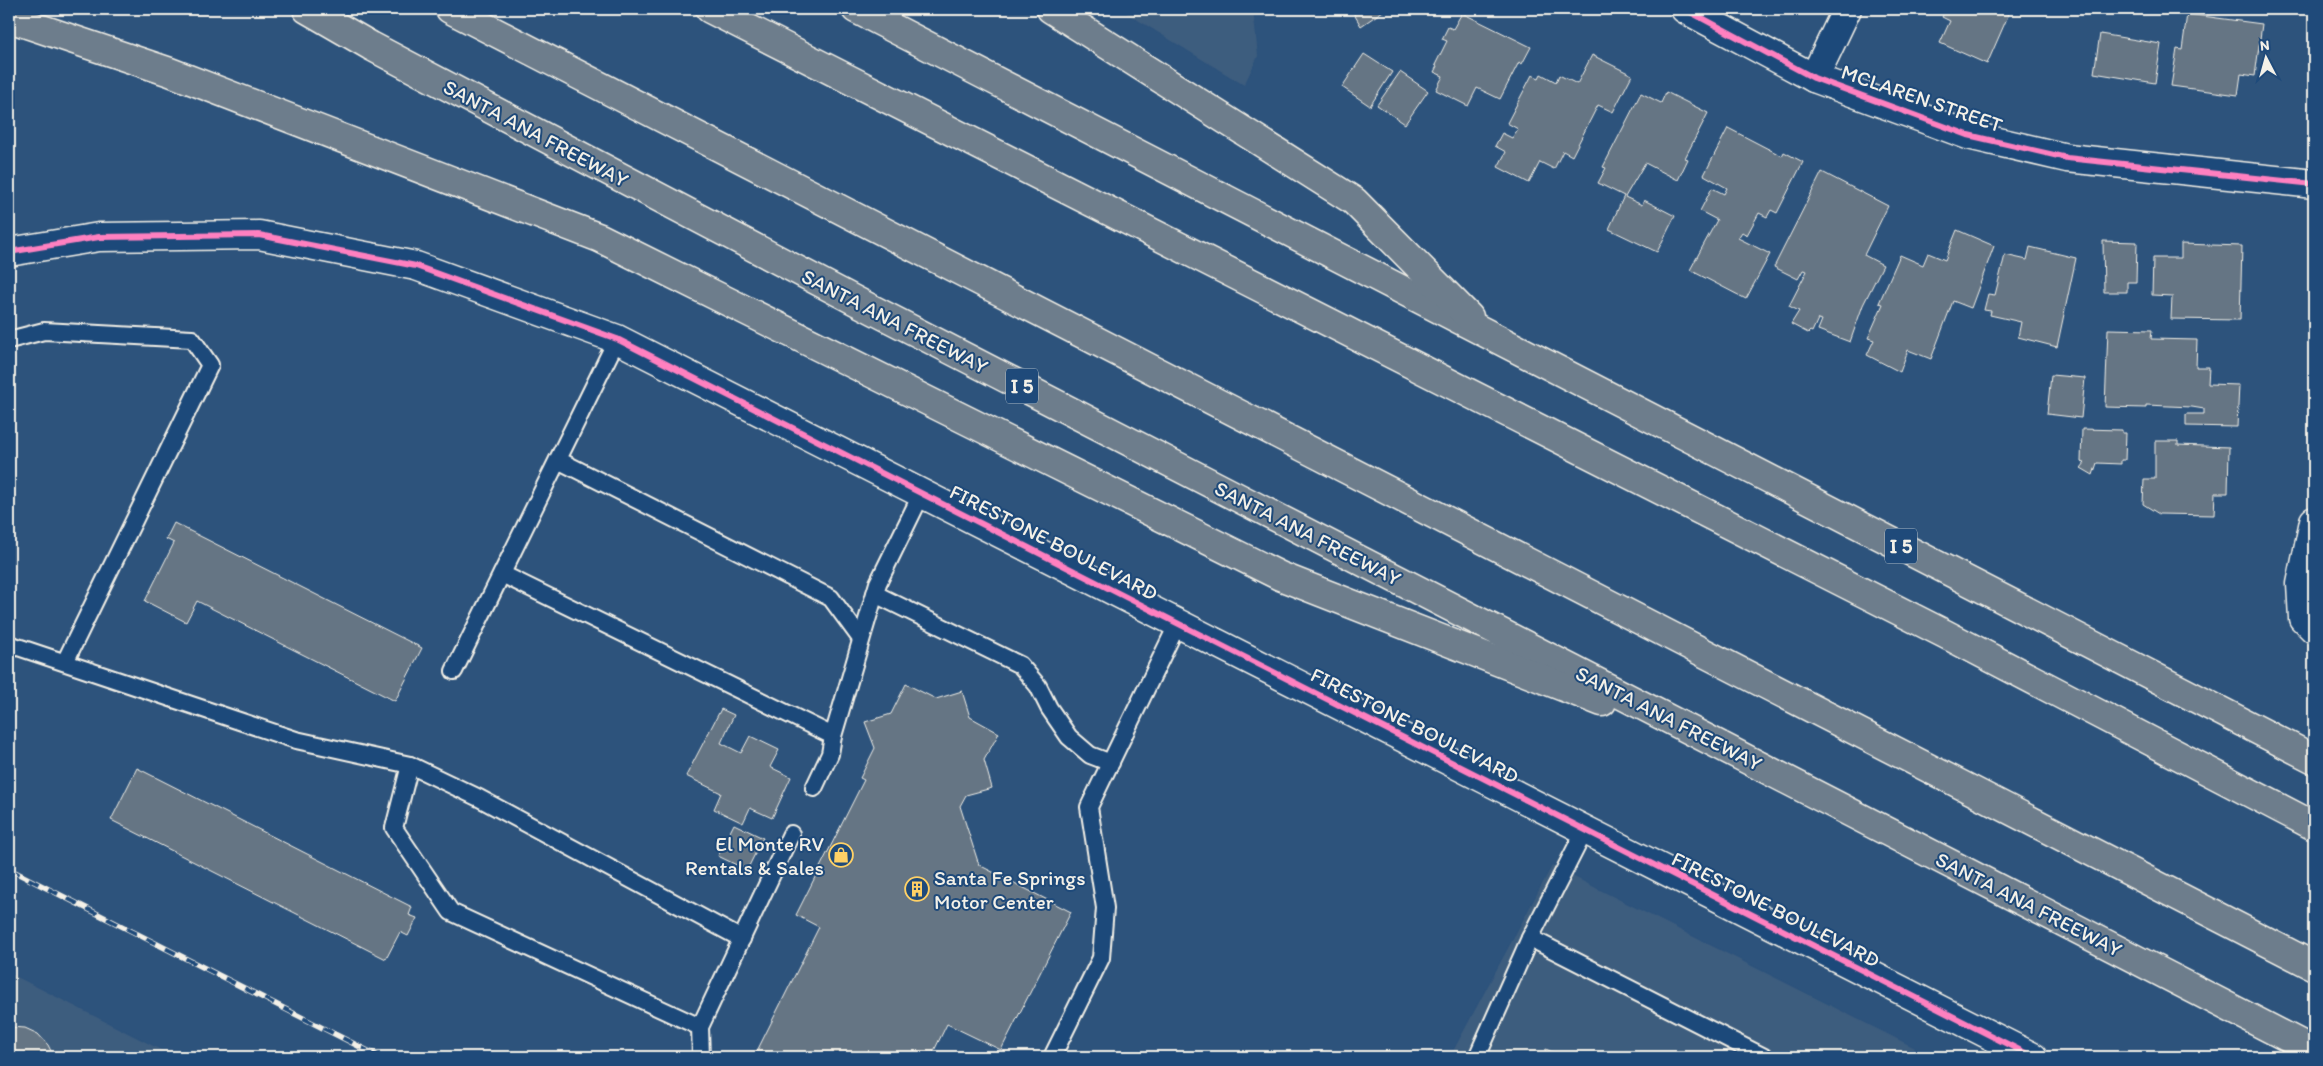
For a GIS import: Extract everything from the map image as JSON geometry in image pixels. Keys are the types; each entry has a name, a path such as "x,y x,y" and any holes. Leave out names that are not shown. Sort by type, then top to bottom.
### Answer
{"highway":[{"name":"SANTA ANA FREEWAY","path":"306,9 371,46 864,305 2314,1051"},
{"path":"450,9 2314,966"},
{"path":"710,9 1945,634 2314,826"},
{"name":"I 5","path":"856,9 2314,759"},
{"path":"1051,9 1354,201 1488,335"},
{"path":"9,18 170,72 600,238 1280,576 1741,756"}],"street":[{"name":"MCLAREN STREET","path":"1685,9 1814,78 1968,134 2066,158 2314,184"},
{"path":"1814,78 1847,9"},
{"name":"FIRESTONE BOULEVARD","path":"9,252 99,237 259,235 416,266 617,338 2033,1057"},
{"path":"2314,521 2301,584 2303,618 2314,629"}],"lane":[{"path":"9,340 44,331 192,339 210,365 65,662"},
{"path":"454,671 617,338"},
{"path":"558,460 831,598 862,639"},
{"path":"814,788 830,754 833,736 878,583 922,493"},
{"path":"502,574 833,736"},
{"path":"875,594 1020,665 1038,686 1048,708 1069,737 1090,755 1111,763"},
{"path":"1052,1057 1101,958 1105,908 1089,807 1178,623"},
{"path":"9,644 296,740 410,765 478,798 742,939"},
{"path":"410,765 394,828 451,912 700,1027"},
{"path":"1476,1057 1530,938 1585,830"},
{"path":"701,1057 700,1027 791,834"},
{"path":"1530,938 1764,1057"}],"shaded area":[{"path":"1120,9 1253,9 1258,56 1244,85"},
{"path":"1552,866 1933,1057 1450,1057"},
{"path":"9,973 175,1057 9,1057"}],"building":[{"path":"1351,9 1386,9 1361,26"},
{"path":"1946,9 2011,9 1987,64 1940,43 1950,21 1942,17"},
{"path":"1462,13 1531,47 1522,64 1519,62 1500,99 1477,88 1468,106 1436,90 1443,76 1434,72 1437,66 1435,65 1447,41 1442,39 1448,27 1453,29"},
{"path":"2187,14 2262,24 2255,76 2241,74 2238,95 2171,86 2177,49 2182,50"},
{"path":"2100,34 2161,44 2155,83 2094,73"},
{"path":"1364,54 1392,72 1370,106 1342,87"},
{"path":"1592,55 1632,75 1613,112 1598,105 1572,156 1563,151 1554,169 1540,162 1529,183 1498,167 1506,152 1495,146 1502,133 1512,138 1518,129 1507,123 1532,75 1539,78 1541,74 1556,82 1559,75 1577,84"},
{"path":"1400,72 1428,91 1405,124 1377,105"},
{"path":"1666,92 1708,113 1685,158 1688,159 1678,180 1645,163 1625,197 1642,205 1644,200 1675,216 1657,252 1609,229 1624,196 1598,183 1606,168 1603,167 1641,93 1661,103"},
{"path":"1728,128 1782,156 1784,152 1803,162 1777,213 1771,210 1767,217 1759,213 1747,235 1742,232 1738,238 1770,254 1746,299 1690,270 1717,220 1700,211 1712,188 1724,194 1727,188 1704,175"},
{"path":"1822,172 1888,206 1864,255 1883,265 1863,305 1850,342 1818,330 1822,320 1818,319 1812,332 1808,333 1791,324 1799,311 1789,306 1807,271 1803,270 1798,279 1774,267"},
{"path":"1957,230 1994,246 1971,308 1953,301 1931,359 1908,350 1900,372 1867,355 1874,340 1868,338 1883,304 1879,303 1900,255 1923,265 1928,253 1945,260"},
{"path":"2103,241 2137,242 2136,282 2127,282 2127,292 2104,292"},
{"path":"2181,244 2242,246 2240,320 2171,319 2172,296 2152,295 2153,258 2181,258"},
{"path":"2030,247 2076,258 2057,347 2018,337 2021,322 1990,315 1991,311 1984,310 1988,294 1995,295 2005,255 2027,260"},
{"path":"2108,329 2152,330 2151,339 2197,340 2196,367 2209,367 2208,384 2239,385 2237,427 2186,426 2186,414 2204,414 2204,409 2192,407 2146,405 2146,408 2105,407"},
{"path":"2051,375 2085,378 2081,418 2047,414"},
{"path":"2082,429 2122,430 2122,433 2126,433 2125,460 2121,460 2121,464 2097,463 2093,475 2081,468 2085,463 2081,462"},
{"path":"2155,441 2178,441 2178,445 2229,447 2228,493 2215,493 2214,515 2159,514 2143,504 2144,479 2155,479"},
{"path":"174,523 422,648 395,701 197,601 186,622 145,601 174,543 166,539"},
{"name":"Santa Fe Springs Motor Center","path":"906,684 936,699 962,691 970,717 999,733 984,760 992,788 966,795 960,806 979,865 1071,912 1001,1050 947,1024 931,1057 754,1057 819,927 796,915 864,780 860,778 875,748 865,722 891,714"},
{"path":"721,709 734,715 721,743 741,753 750,736 779,750 770,767 791,777 772,818 750,808 743,823 714,809 721,793 686,776"},
{"path":"137,768 412,907 409,915 417,918 408,936 400,932 386,959 111,820"},
{"path":"734,824 763,838 747,870 718,856"},
{"path":"9,1027 25,1028 38,1034 48,1045 54,1057 9,1057"},
{"path":"1546,1049 1562,1057 1542,1057"}],"railway":[{"path":"9,869 380,1057"}],"cycle path":[{"path":"1685,9 1814,78 1968,135 2067,158 2314,184"},
{"path":"9,252 99,237 259,235 416,266 617,339 2033,1057"}],"place":[{"name":"El Monte RV Rentals & Sales","path":"841,855"},
{"name":"Santa Fe Springs Motor Center","path":"917,889"}]}
